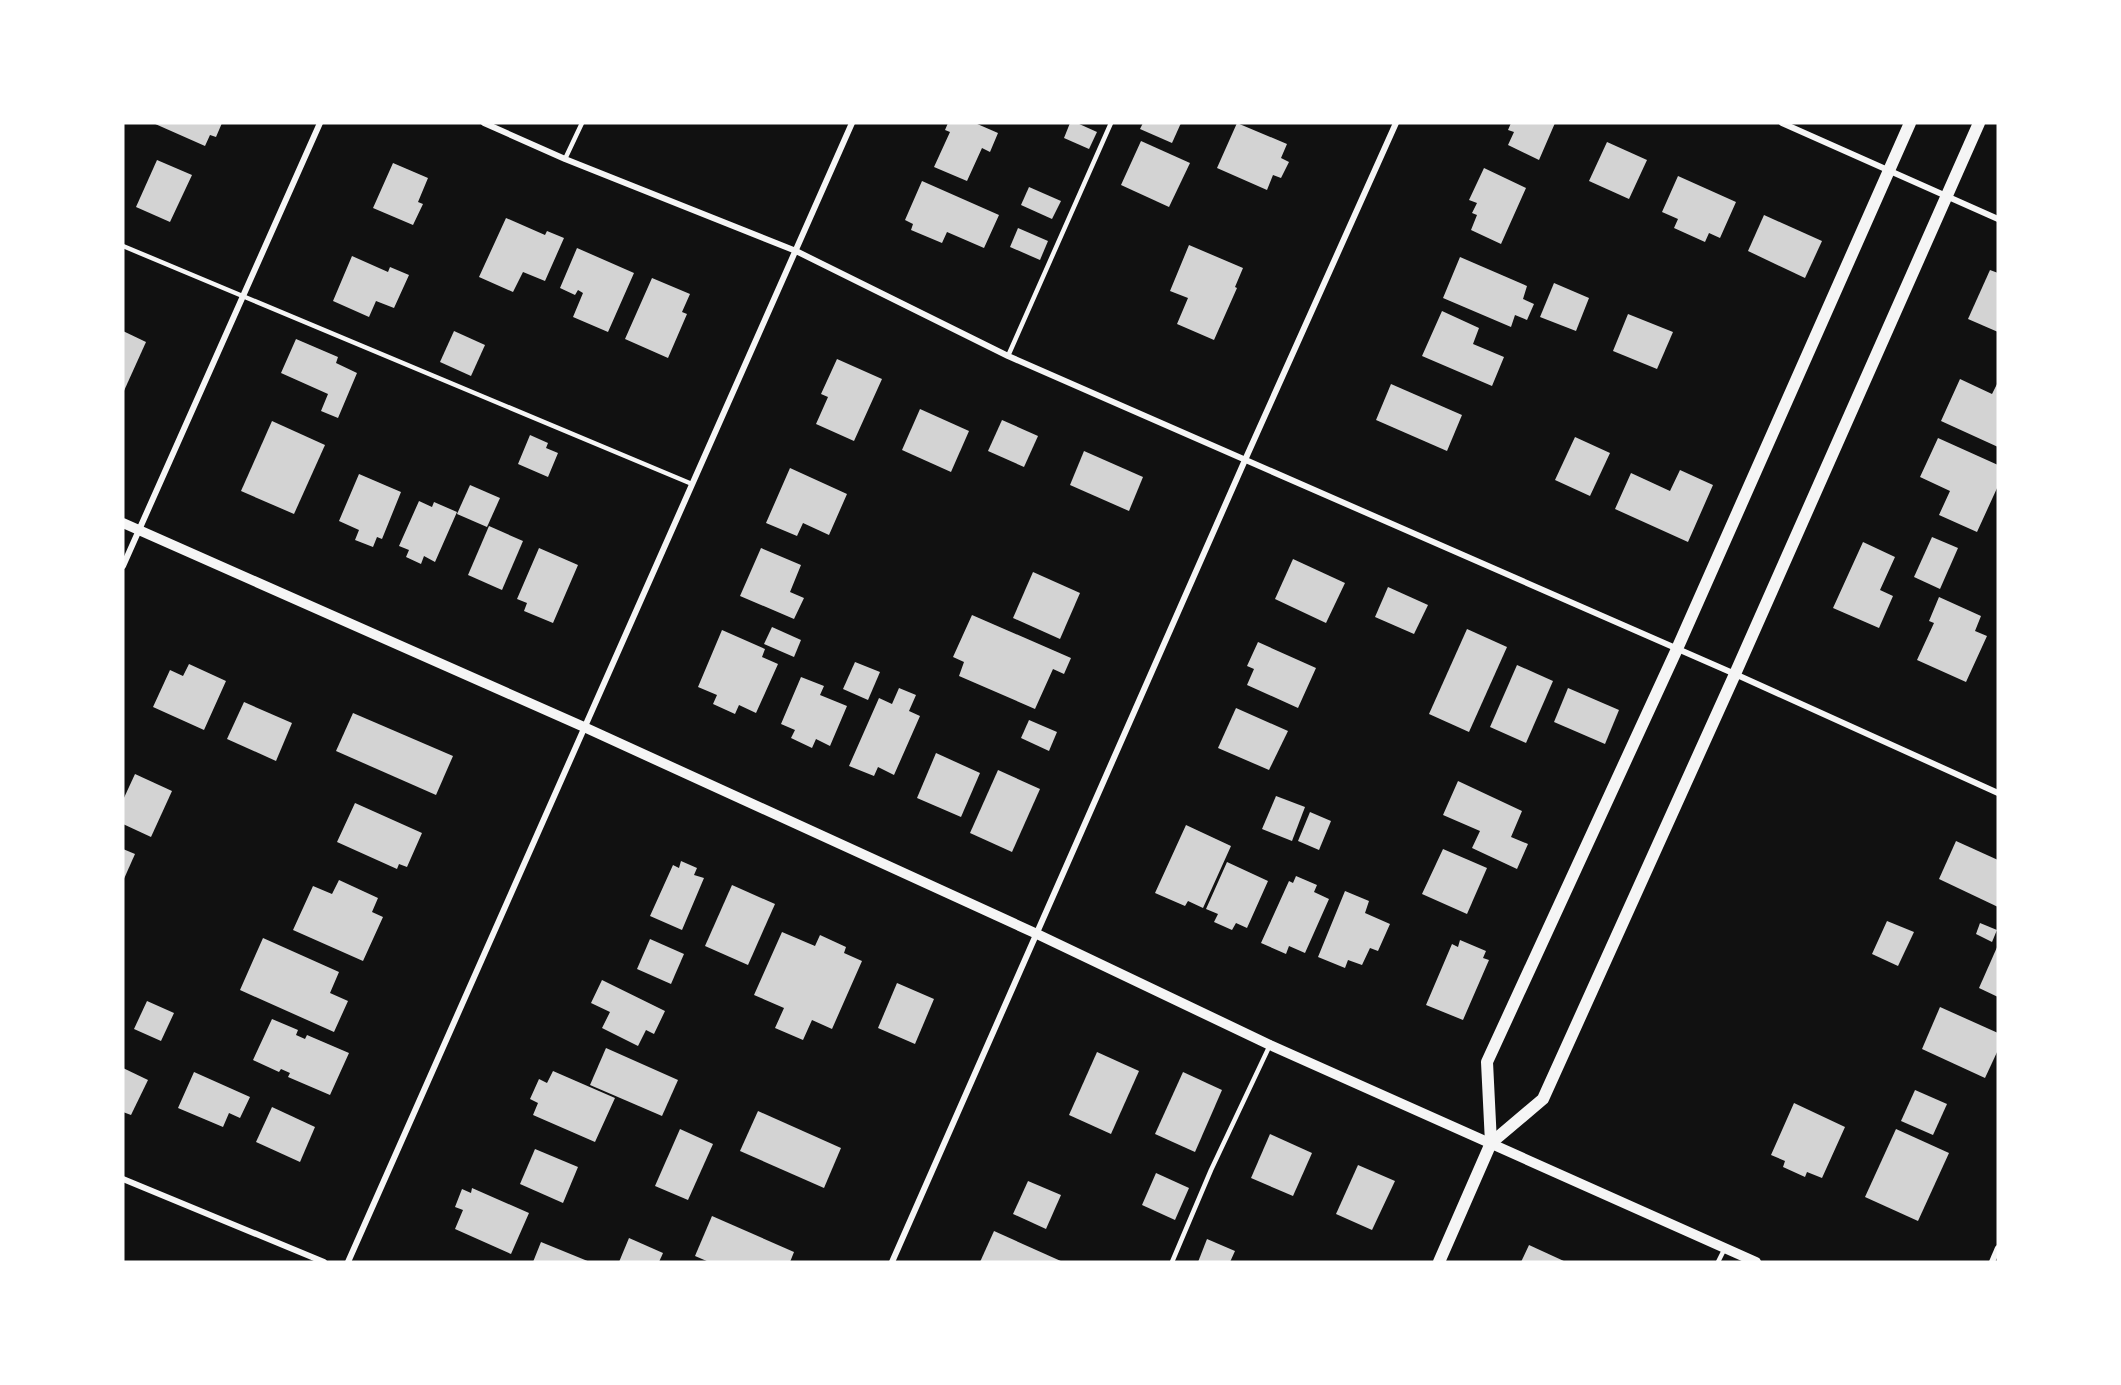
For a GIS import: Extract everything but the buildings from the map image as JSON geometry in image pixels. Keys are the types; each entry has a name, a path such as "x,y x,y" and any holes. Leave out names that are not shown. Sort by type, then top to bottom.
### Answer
{"main road":[{"path":"1491,1143 1487,1062 1677,650 1910,123"},
{"path":"1439,1262 1491,1143 1543,1099 1735,674 1979,123"}],"street":[{"path":"123,566 320,123"},
{"path":"484,123 566,159 796,251 1008,356 1735,674 1998,793"},
{"path":"348,1262 852,123"},
{"path":"892,1262 1396,123"},
{"path":"1782,123 1998,219"},
{"path":"123,523 584,727 1037,934 1270,1045 1756,1262"},
{"path":"123,1179 324,1262"},
{"path":"1992,1262 1998,1248"}],"lane":[{"path":"566,159 582,123"},
{"path":"1008,356 1111,123"},
{"path":"123,246 692,484"},
{"path":"1172,1262 1211,1170 1270,1045"},
{"path":"1719,1262 1725,1248"}]}
